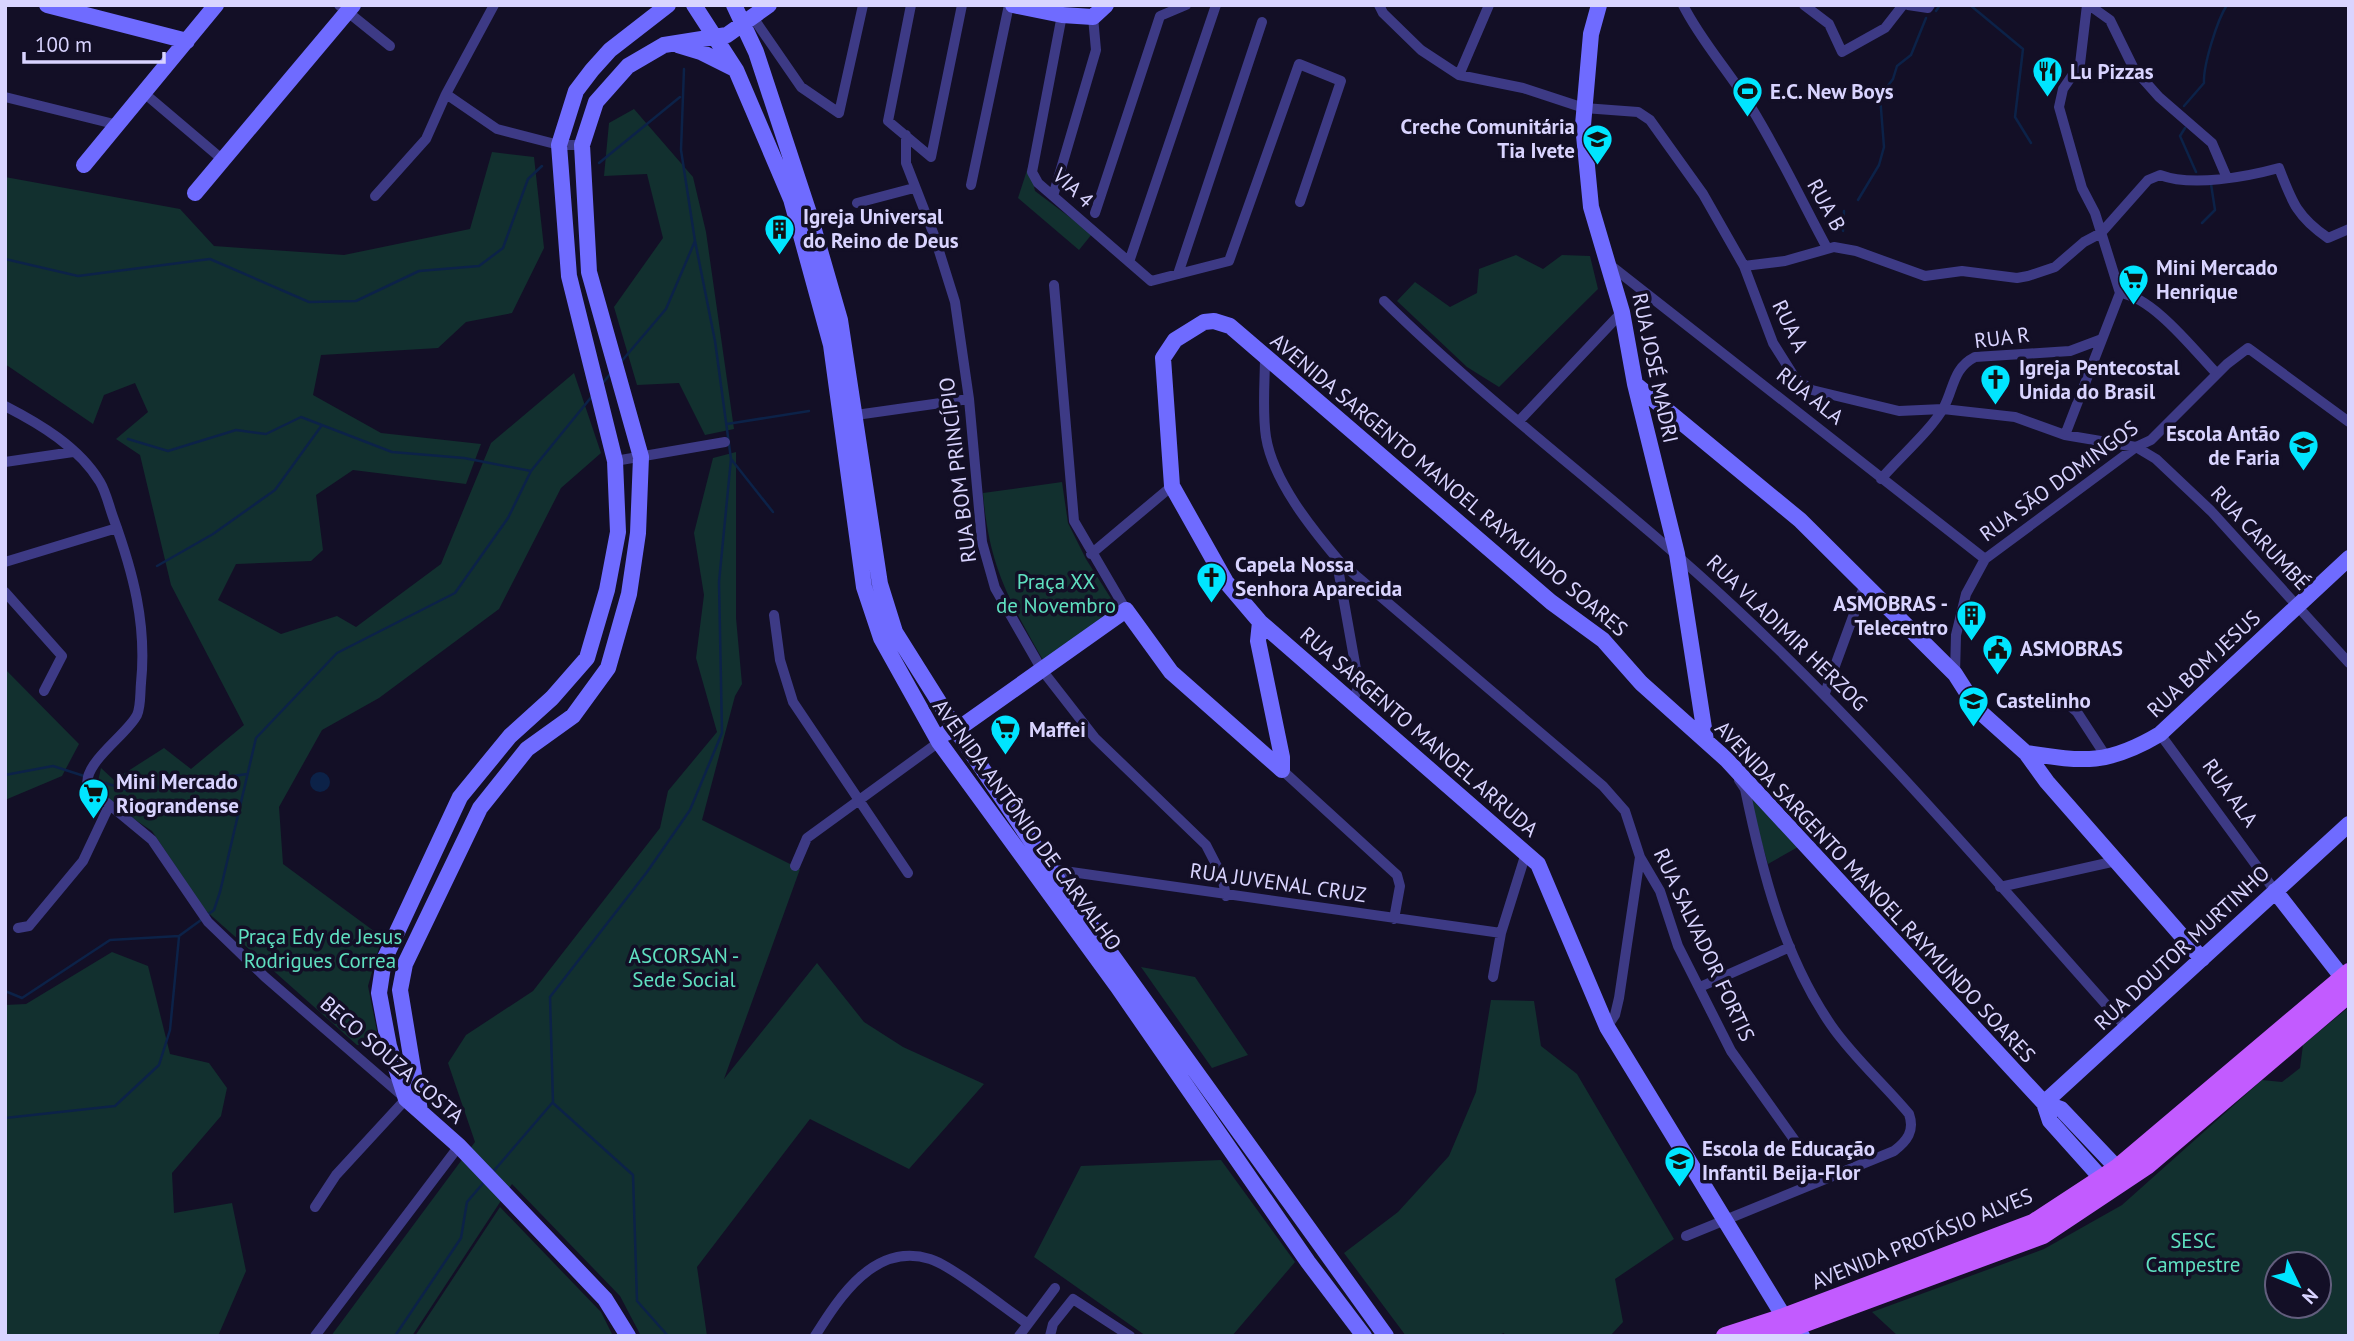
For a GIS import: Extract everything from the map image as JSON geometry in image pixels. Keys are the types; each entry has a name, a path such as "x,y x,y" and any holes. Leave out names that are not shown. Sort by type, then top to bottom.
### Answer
{"main road":[{"name":"AVENIDA PROTÁSIO ALVES","path":"1770,1336 2043,1235 2148,1164 2326,1011 2341,994 2346,981"},
{"name":"AVENIDA PROTÁSIO ALVES","path":"1725,1336 1793,1327 2033,1223 2118,1168 2346,981"},
{"path":"2102,1179 2148,1164"}],"street":[{"path":"47,5 187,41"},
{"path":"84,165 216,5"},
{"path":"375,196 425,139 494,5"},
{"path":"315,1207 336,1175 406,1098 389,1046 379,993 384,960 460,797 510,736 552,698 587,659 607,590 618,532 615,461 569,276 559,145 576,91 610,50 668,5"},
{"name":"AVENIDA ANTÔNIO DE CARVALHO","path":"694,5 736,69 791,199 831,345 864,587 880,638 939,742 1117,986 1298,1248 1364,1336"},
{"path":"742,12 801,87 840,112 863,5"},
{"path":"911,5 888,121 931,157 962,5"},
{"path":"971,185 1011,5 1062,15 1093,17 1106,5"},
{"path":"1095,213 1160,16 1186,5"},
{"path":"1129,262 1216,5"},
{"path":"1379,5 1383,13 1421,50 1459,75 1489,5"},
{"name":"RUA JOSÉ MADRI","path":"1599,5 1591,34 1584,108 1584,153 1591,207 1622,312 1635,384 1677,554 1706,741"},
{"name":"RUA B","path":"1683,5 1702,40 1734,80 1766,131 1827,248 1856,251 1925,276 1962,271 2017,278 2055,267 2084,242 2101,233 2148,180 2160,175 2172,179 2227,178 2279,168 2295,210 2306,222 2328,238 2349,229"},
{"path":"1804,5 1829,24 1842,52 1885,28 1905,5 1928,8 1930,5"},
{"path":"2065,435 2120,293 2095,213 2082,188 2059,107 2063,89 2081,62 2088,5 2110,20 2134,69 2158,97 2211,143 2227,178"},
{"path":"420,1111 400,990 405,964 481,808 527,749 573,716 608,668 629,594 638,533 641,457 589,272 582,145 596,102 628,66 673,44 727,35 742,12 767,6"},
{"path":"195,193 346,7 390,46"},
{"name":"AVENIDA ANTÔNIO DE CARVALHO","path":"742,12 810,216 839,320 856,415 880,584 895,632 956,730 1049,869 1386,1336"},
{"name":"VIA 4","path":"1062,15 1032,169 1038,183 1151,281 1229,261 1299,64 1341,81 1300,202"},
{"path":"1053,196 1096,50 1093,17"},
{"path":"1178,274 1262,22"},
{"path":"640,28 657,50"},
{"path":"673,44 701,51 736,69"},
{"name":"RUA A","path":"1459,75 1523,88 1584,108 1638,113 1650,120 1703,194 1744,266 1773,343 1795,378 1812,390 1899,411 1943,409 2015,417 2065,435 2136,447"},
{"path":"144,93 223,160"},
{"path":"446,94 497,130 559,145 582,145"},
{"path":"5,97 118,125"},
{"name":"RUA BOM PRINCÍPIO","path":"906,135 906,163 951,284 969,399 982,542 995,588 1042,670 1095,738 1206,845 1222,876 1226,896"},
{"path":"857,203 914,188"},
{"path":"1744,266 1785,261 1827,248"},
{"name":"RUA ALA","path":"1610,265 1985,559"},
{"path":"1054,285 1074,521 1091,554 1126,610 1171,671 1397,875 1400,886 1394,919"},
{"path":"2120,293 2132,294 2165,320 2217,374"},
{"name":"RUA VLADIMIR HERZOG","path":"1384,302 1459,373 1520,420 1677,554 1825,693 2127,1028"},
{"path":"1520,420 1622,312"},
{"name":"AVENIDA SARGENTO MANOEL RAYMUNDO SOARES","path":"1163,358 1175,340 1204,322 1214,321 1230,326 1551,602 1603,640 1641,684 1727,760 2044,1103 2050,1121 2102,1179"},
{"name":"RUA R","path":"1881,478 1943,409 1955,377 1968,361 1975,357 2070,351 2102,339"},
{"name":"RUA SÃO DOMINGOS","path":"1985,559 2136,447 2151,440 2217,374 2248,348 2349,422"},
{"name":"RUA SALVADOR FORTIS","path":"1265,355 1266,438 1280,475 1308,524 1340,562 1603,786 1625,811 1640,857 1660,891 1678,946 1731,1051 1803,1152"},
{"name":"RUA SARGENTO MANOEL ARRUDA","path":"1163,358 1172,486 1226,582 1261,622 1538,864 1607,1027 1793,1327"},
{"path":"1635,384 1800,520 1955,674 1978,710 2026,753 2202,959"},
{"path":"856,415 969,399"},
{"name":"BECO SOUZA COSTA","path":"5,406 41,425 74,452 100,482 131,565 139,603 143,667 138,712 129,729 101,755 87,779 88,787 152,840 208,922 265,977 459,1146 605,1299 628,1336"},
{"path":"615,461 725,442"},
{"name":"RUA CARUMBÉ","path":"2136,447 2156,459 2211,511 2349,663"},
{"path":"5,462 74,452"},
{"path":"1091,554 1172,486"},
{"path":"5,562 117,528"},
{"name":"RUA BOM JESUS","path":"2026,753 2065,759 2107,758 2128,753 2160,734 2349,558"},
{"path":"1955,674 1956,635 1966,594 1985,559"},
{"path":"1340,562 1339,574 1359,686 1352,702"},
{"path":"1825,693 1866,584"},
{"path":"607,590 629,594"},
{"path":"5,592 62,656 44,691"},
{"path":"927,724 943,734 956,730 1126,610"},
{"path":"774,615 780,660 793,702 908,873"},
{"path":"1261,622 1258,641 1282,757 1282,770"},
{"path":"2071,707 2107,758"},
{"name":"RUA ALA","path":"2160,734 2275,891 2346,981"},
{"path":"510,736 527,749"},
{"path":"795,866 807,838 857,799 939,742 954,738 969,750"},
{"path":"1686,1236 1894,1152 1909,1137 1912,1121 1909,1114 1829,1022 1790,947 1764,881 1745,789 1727,760"},
{"path":"18,928 29,926 83,861 110,806"},
{"name":"RUA DOUTOR MURTINHO","path":"2044,1103 2349,824"},
{"path":"1493,976 1501,933 1526,853"},
{"path":"1607,1027 1615,1015 1619,998 1640,857"},
{"path":"2000,887 2116,861"},
{"name":"RUA JUVENAL CRUZ","path":"1049,869 1501,933"},
{"path":"1700,987 1790,947"},
{"name":"AVENIDA SARGENTO MANOEL RAYMUNDO SOARES","path":"2044,1103 2060,1109 2118,1168"},
{"path":"315,1336 459,1146"},
{"path":"1298,1248 1320,1242"},
{"path":"1308,1262 1320,1242"},
{"path":"815,1336 867,1269 898,1257 932,1259 1028,1324"},
{"path":"1019,1336 1055,1288"},
{"path":"1049,1336 1053,1324 1073,1299 1130,1336"}],"green space":[{"path":"634,109 693,177 706,232 734,429 705,435 679,383 637,385 614,307 663,238 647,174 604,176 609,123"},
{"name":"Praça Edy de Jesus Rodrigues Correa","path":"492,152 534,157 544,248 512,313 466,322 438,348 321,355 313,395 381,433 481,444 466,484 353,470 316,495 323,550 311,561 236,564 218,600 281,634 337,616 356,627 441,564 491,443 574,373 601,453 561,488 499,609 379,698 322,730 279,807 283,864 382,937 368,986 378,1036 370,1045 357,1045 205,910 152,831 113,805 97,786 101,768 114,780 164,748 191,769 244,725 171,585 140,455 116,439 148,412 135,383 104,395 93,424 5,364 5,177 180,209 214,246 344,255 470,229"},
{"path":"1029,164 1035,191 1092,234 1079,250 1018,198"},
{"path":"1516,255 1543,269 1562,255 1590,256 1598,289 1499,387 1467,367 1397,301 1415,282 1450,307 1477,293 1479,269"},
{"name":"ASCORSAN - Sede Social","path":"736,452 736,618 742,684 735,696 702,820 800,869 724,1079 817,963 864,1022 903,1047 984,1084 909,1169 810,1119 697,1267 707,1336 641,1336 620,1296 512,1184 412,1336 331,1336 475,1142 448,1063 466,1035 533,991 660,828 668,791 717,732 696,658 704,595 694,533 713,458"},
{"name":"Praça XX de Novembro","path":"1062,482 1068,523 1086,559 1117,608 1043,660 1010,599 995,562 983,493"},
{"path":"5,669 79,744 62,776 5,800"},
{"path":"1746,790 1798,847 1768,864"},
{"path":"112,952 148,966 170,1054 209,1063 227,1088 221,1116 172,1173 174,1213 232,1203 246,1271 218,1336 5,1336 5,1005 26,1004"},
{"path":"1141,967 1195,977 1248,1055 1212,1068"},
{"path":"1491,1000 1534,1001 1541,1046 1577,1074 1674,1239 1615,1279 1623,1322 1610,1336 1505,1336 1504,1333 1496,1336 1406,1336 1344,1253 1398,1212 1449,1156 1476,1092"},
{"name":"SESC Campestre","path":"2349,1007 2349,1336 1898,1336 1872,1312 2044,1249 2122,1205 2262,1080 2282,1082 2300,1068 2303,1045"},
{"path":"1221,1160 1295,1262 1232,1336 1146,1336 1034,1257 1081,1166"},
{"path":"500,1207 601,1312 613,1336 415,1336"}],"water":[{"path":"320,772 327,775 330,782 327,789 320,792 313,789 310,782 313,775"}],"waterway":[{"path":"1936,11 1940,5"},
{"path":"1970,5 2023,49 2015,117 2031,143"},
{"path":"2184,106 2204,83 2211,43 2227,5"},
{"path":"1858,200 1879,165 1884,147 1880,96 1893,79 1897,66 1911,55 1926,18"},
{"path":"620,363 666,309 695,241 681,150 684,69"},
{"path":"599,163 680,97"},
{"path":"2185,128 2180,136 2196,172"},
{"path":"5,259 78,276 210,259 309,302 356,301 419,271 479,266 503,248 528,179 542,166"},
{"path":"2202,223 2215,210 2211,184"},
{"path":"1843,231 1844,211"},
{"path":"492,1173 553,1102 550,997 647,872 690,810 722,733 719,582 731,459 715,341 695,241"},
{"path":"602,384 611,373"},
{"path":"206,916 214,910 220,892 256,738 337,653 455,593 508,518 531,471 593,395"},
{"path":"727,424 809,411"},
{"path":"128,439 168,451 236,430 266,434 301,417 392,452 464,458 531,471"},
{"path":"157,566 213,534 275,490 322,425"},
{"path":"731,459 773,512"},
{"path":"5,775 53,766 84,776"},
{"path":"90,778 130,791 247,774"},
{"path":"5,991 22,998 110,940 179,936 201,920"},
{"path":"5,1118 115,1106 159,1065 170,1030 179,937"},
{"path":"553,1103 633,1175 637,1301 668,1336"},
{"path":"395,1336 461,1238 467,1202 485,1181"}],"place":[{"name":"Lu Pizzas","path":"2047,99"},
{"name":"E.C. New Boys","path":"1747,119"},
{"name":"Creche Comunitária Tia Ivete","path":"1598,166"},
{"name":"Igreja Universal do Reino de Deus","path":"780,256"},
{"name":"Mini Mercado Henrique","path":"2133,307"},
{"name":"Igreja Pentecostal Unida do Brasil","path":"1996,407"},
{"name":"Escola Antão de Faria","path":"2303,473"},
{"name":"Capela Nossa Senhora Aparecida","path":"1212,604"},
{"name":"ASMOBRAS - Telecentro","path":"1971,643"},
{"name":"ASMOBRAS","path":"1997,676"},
{"name":"Castelinho","path":"1973,728"},
{"name":"Maffei","path":"1006,757"},
{"name":"Mini Mercado Riograndense","path":"93,821"},
{"name":"Escola de Educação Infantil Beija-Flor","path":"1679,1188"}]}
